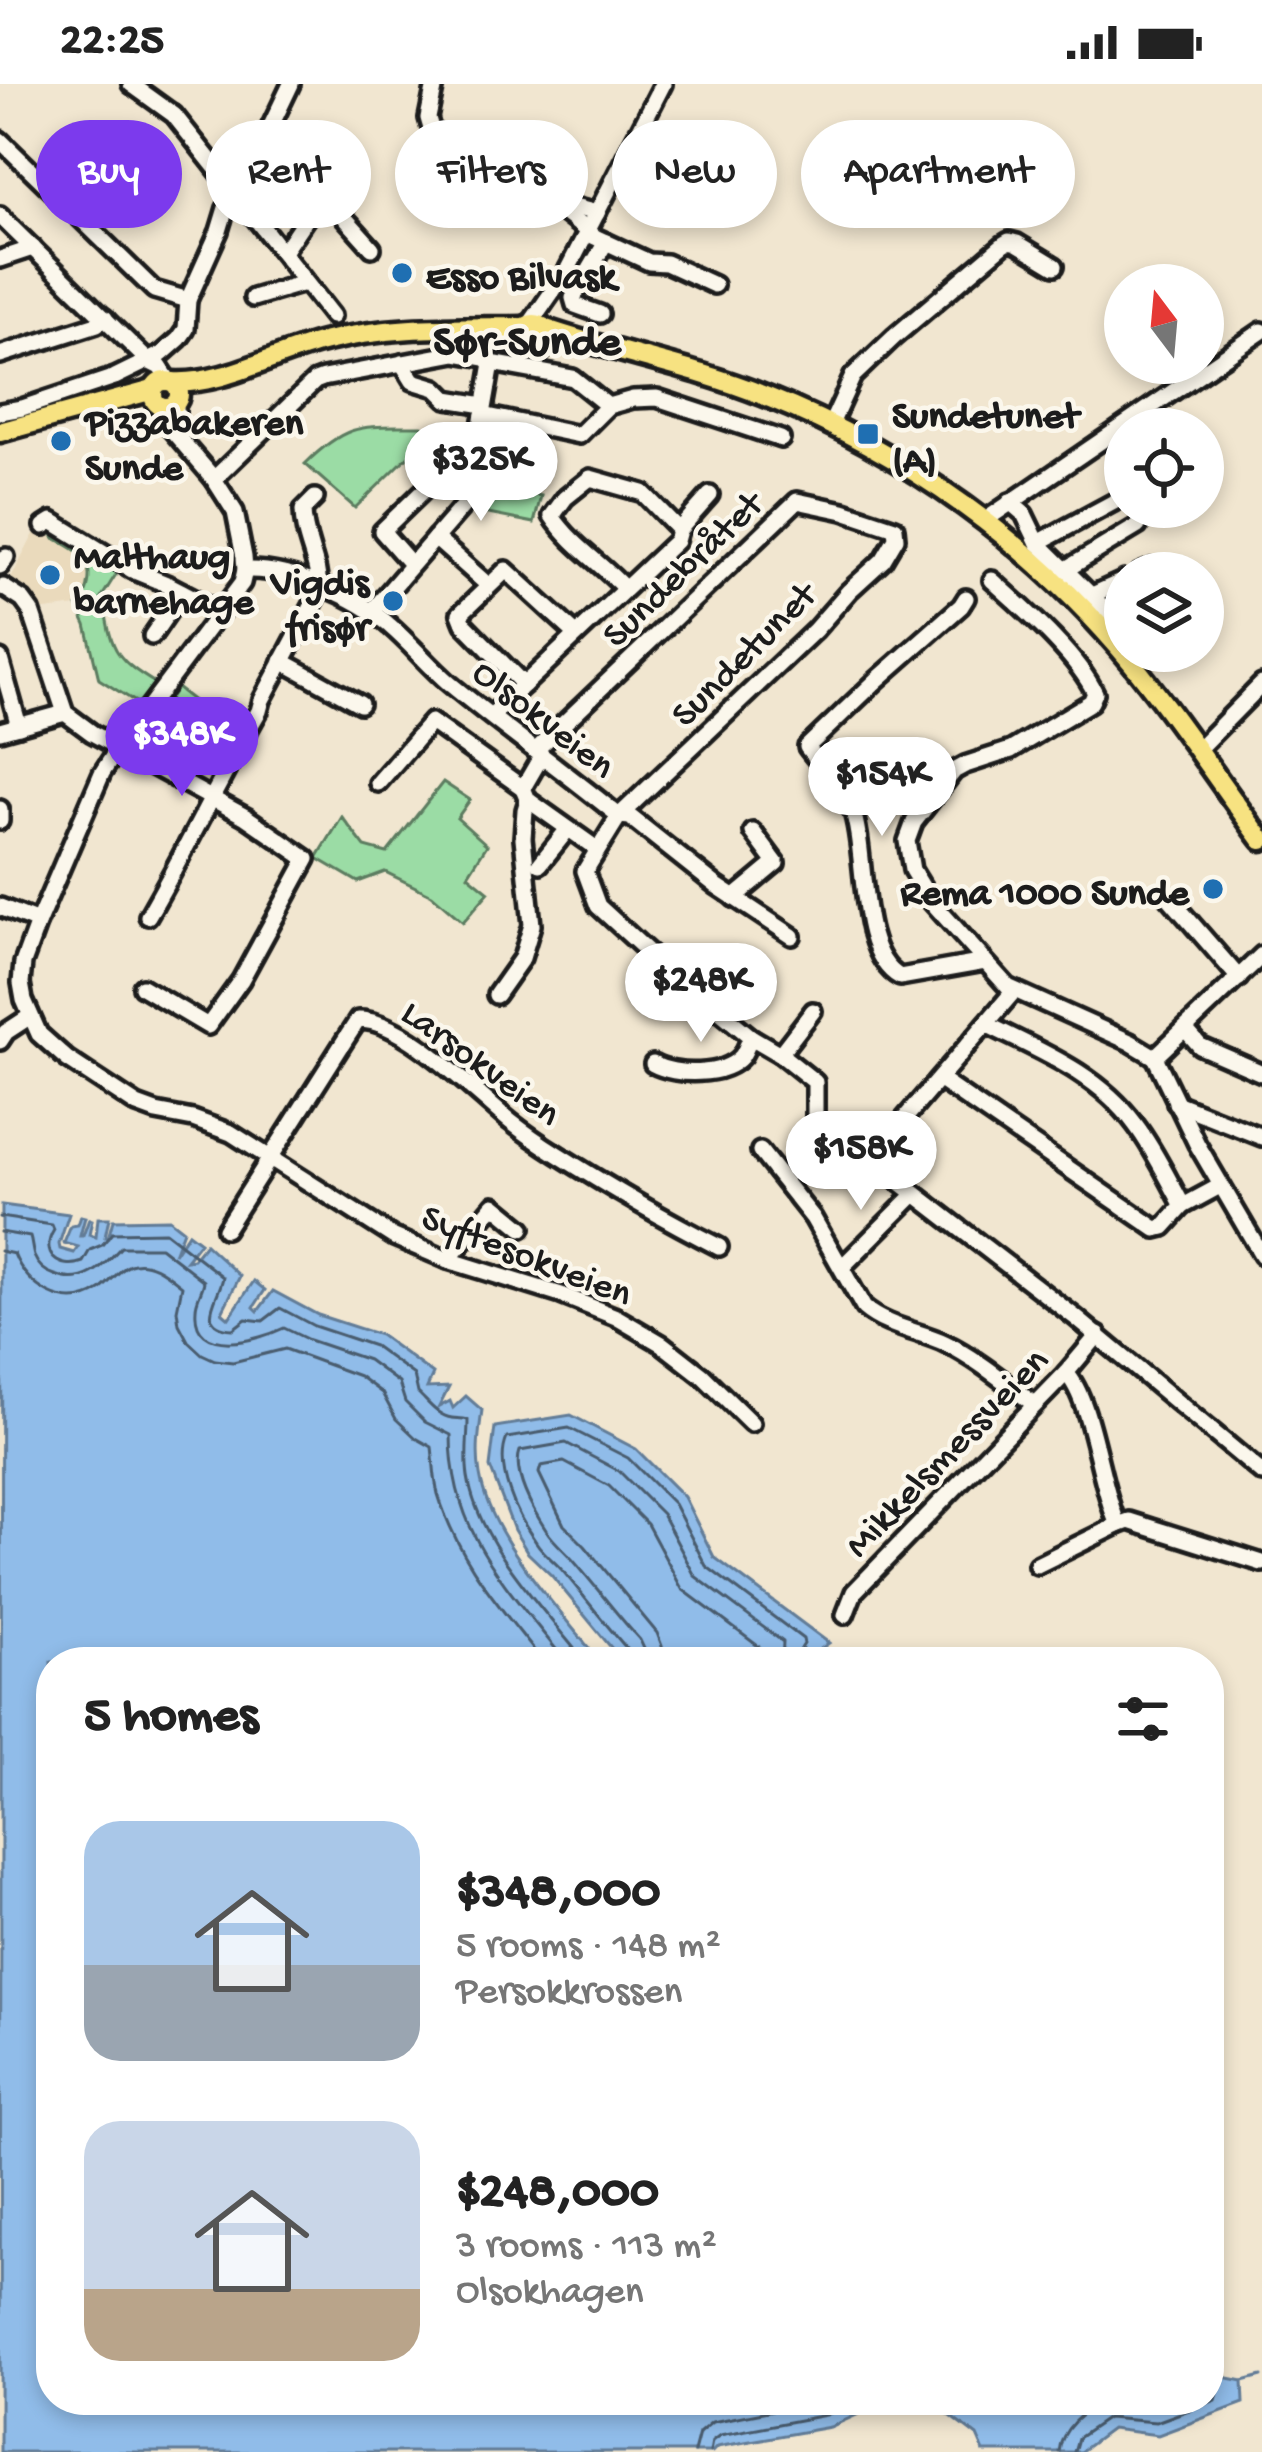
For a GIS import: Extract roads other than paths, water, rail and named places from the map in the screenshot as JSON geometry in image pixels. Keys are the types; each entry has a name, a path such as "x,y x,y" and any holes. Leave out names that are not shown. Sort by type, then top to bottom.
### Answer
{"main road":[{"path":"2,425 165,393 343,343 445,333 499,338 535,334 701,373 831,424 919,475 984,521 1084,609 1262,828"},
{"path":"1201,753 1262,840"}],"street":[{"path":"131,84 174,115 206,156"},
{"path":"274,120 291,84"},
{"path":"429,120 435,84"},
{"path":"535,334 663,84"},
{"path":"0,140 151,287 188,300"},
{"path":"588,211 597,213"},
{"path":"0,216 148,361 165,393 166,423 214,479 235,512 245,570 242,584 118,747 93,790 21,973 29,1017 2,1034"},
{"path":"2,425 22,408 115,377 162,354 184,334 188,300 220,228"},
{"path":"263,228 332,316"},
{"path":"283,252 300,228"},
{"path":"354,228 372,248"},
{"path":"582,228 650,262 666,263 713,285"},
{"path":"600,314 575,305 573,298 606,242"},
{"path":"831,424 853,376 1004,244 1016,243 1055,266"},
{"path":"0,260 33,248"},
{"path":"253,298 304,283"},
{"path":"0,355 106,318"},
{"path":"984,521 1262,331"},
{"path":"214,479 315,381 456,352 573,378 608,406"},
{"path":"402,363 413,381 436,388 447,399 579,435 608,406 657,398 781,439"},
{"path":"372,611 466,503 492,363"},
{"path":"411,564 382,531 449,465"},
{"path":"624,588 552,516 565,498 590,478 643,493 679,530"},
{"path":"491,716 676,541 679,530 710,494"},
{"path":"148,916 319,593 321,578 298,526 302,510 315,498"},
{"name":"Sundebråtet","path":"538,754 797,501 895,529"},
{"path":"1010,502 1024,514 1038,543 1104,608"},
{"path":"1038,543 1104,507"},
{"path":"44,526 52,521 131,571 221,612"},
{"path":"1065,570 1135,528"},
{"name":"Sundetunet","path":"597,850 619,816 883,560 896,538 895,529"},
{"path":"435,538 489,586"},
{"name":"Olsokveien","path":"245,570 298,577 372,611 451,685 538,754 792,936"},
{"path":"524,685 460,614 506,570 575,634"},
{"path":"1002,585 1087,677 1095,693 1091,702 1011,750 954,771 914,822 907,842 912,870 931,901 1014,992 1155,1057 1220,1186 1262,1255"},
{"path":"3,587 31,611 65,713 92,733 279,837 308,859 241,980 208,1026 142,987"},
{"path":"1092,595 1104,590"},
{"path":"152,635 182,592"},
{"path":"966,598 807,747 851,807 870,922 884,965 900,977 985,962"},
{"path":"0,659 20,726"},
{"path":"282,661 360,704"},
{"path":"1201,753 1262,684"},
{"path":"0,731 65,713"},
{"path":"377,783 433,722 526,794 597,850 585,871 598,907 751,1037 815,1082 815,1117 837,1139 870,1159 1097,1335 1262,1473"},
{"path":"496,995 522,958 532,925 523,838 526,794 538,754"},
{"path":"0,809 0,820"},
{"path":"540,865 568,829"},
{"path":"734,898 776,862 754,831"},
{"path":"1166,894 1239,978"},
{"path":"0,907 38,922"},
{"path":"1155,1057 1262,955"},
{"path":"870,1159 1014,992"},
{"path":"780,1054 813,1011"},
{"name":"Syftesokveien","path":"29,1017 53,1048 137,1105 213,1125 250,1144 394,1237 448,1260 578,1301 633,1326 703,1376 752,1423"},
{"name":"Larsokveien","path":"225,1229 358,1020 375,1021 412,1042 556,1154 719,1247"},
{"path":"988,1025 1057,1058 1107,1093 1144,1136 1183,1206"},
{"path":"1185,1029 1200,1046 1262,1073"},
{"path":"653,1064 668,1072 686,1073 731,1064 741,1057 751,1037"},
{"path":"940,1080 1156,1228 1220,1186"},
{"path":"1176,1103 1262,1137"},
{"path":"760,1151 813,1218 864,1308 948,1344 1034,1403"},
{"path":"842,1266 914,1195"},
{"path":"448,1260 494,1205 522,1228"},
{"name":"Mikkelsmessveien","path":"844,1615 854,1592 1097,1335"},
{"path":"1066,1372 1081,1397 1118,1526"},
{"path":"1037,1565 1129,1521 1262,1563"}],"water":[{"path":"2,1205 69,1214 59,1244 60,1249 74,1253 78,1247 64,1243 81,1216 85,1217 80,1236 89,1219 89,1235 96,1237 98,1218 109,1218 108,1238 113,1220 169,1219 183,1230 174,1254 188,1233 200,1242 186,1260 193,1259 205,1244 240,1276 222,1312 229,1318 254,1281 265,1290 254,1307 258,1311 273,1291 318,1315 380,1335 433,1374 427,1388 449,1387 439,1407 450,1401 453,1408 466,1396 482,1410 479,1467 498,1524 529,1573 588,1647 36,1647 36,2415 857,2415 830,2427 717,2447 712,2452 0,2452"},
{"path":"571,1415 636,1449 684,1497 714,1557 829,1643 823,1647 611,1647 528,1553 514,1530 490,1467 495,1427"},
{"path":"1224,2377 1243,2381 1244,2403 1224,2410"},
{"path":"950,2415 1212,2415 1158,2435 1111,2429 1080,2452 984,2452 977,2436"}],"waterway":[{"path":"1243,2381 1262,2376"}],"place":[{"name":"Esso Bilvask","path":"402,273"},
{"name":"Sundetunet (A)","path":"868,434"},
{"name":"Pizzabakeren Sunde","path":"61,441"},
{"name":"Malthaug barnehage","path":"50,575"},
{"name":"Vigdis frisør","path":"393,601"},
{"name":"Rema 1000 Sunde","path":"1213,889"}],"district":[{"name":"Sør-Sunde","path":"527,337"}]}
